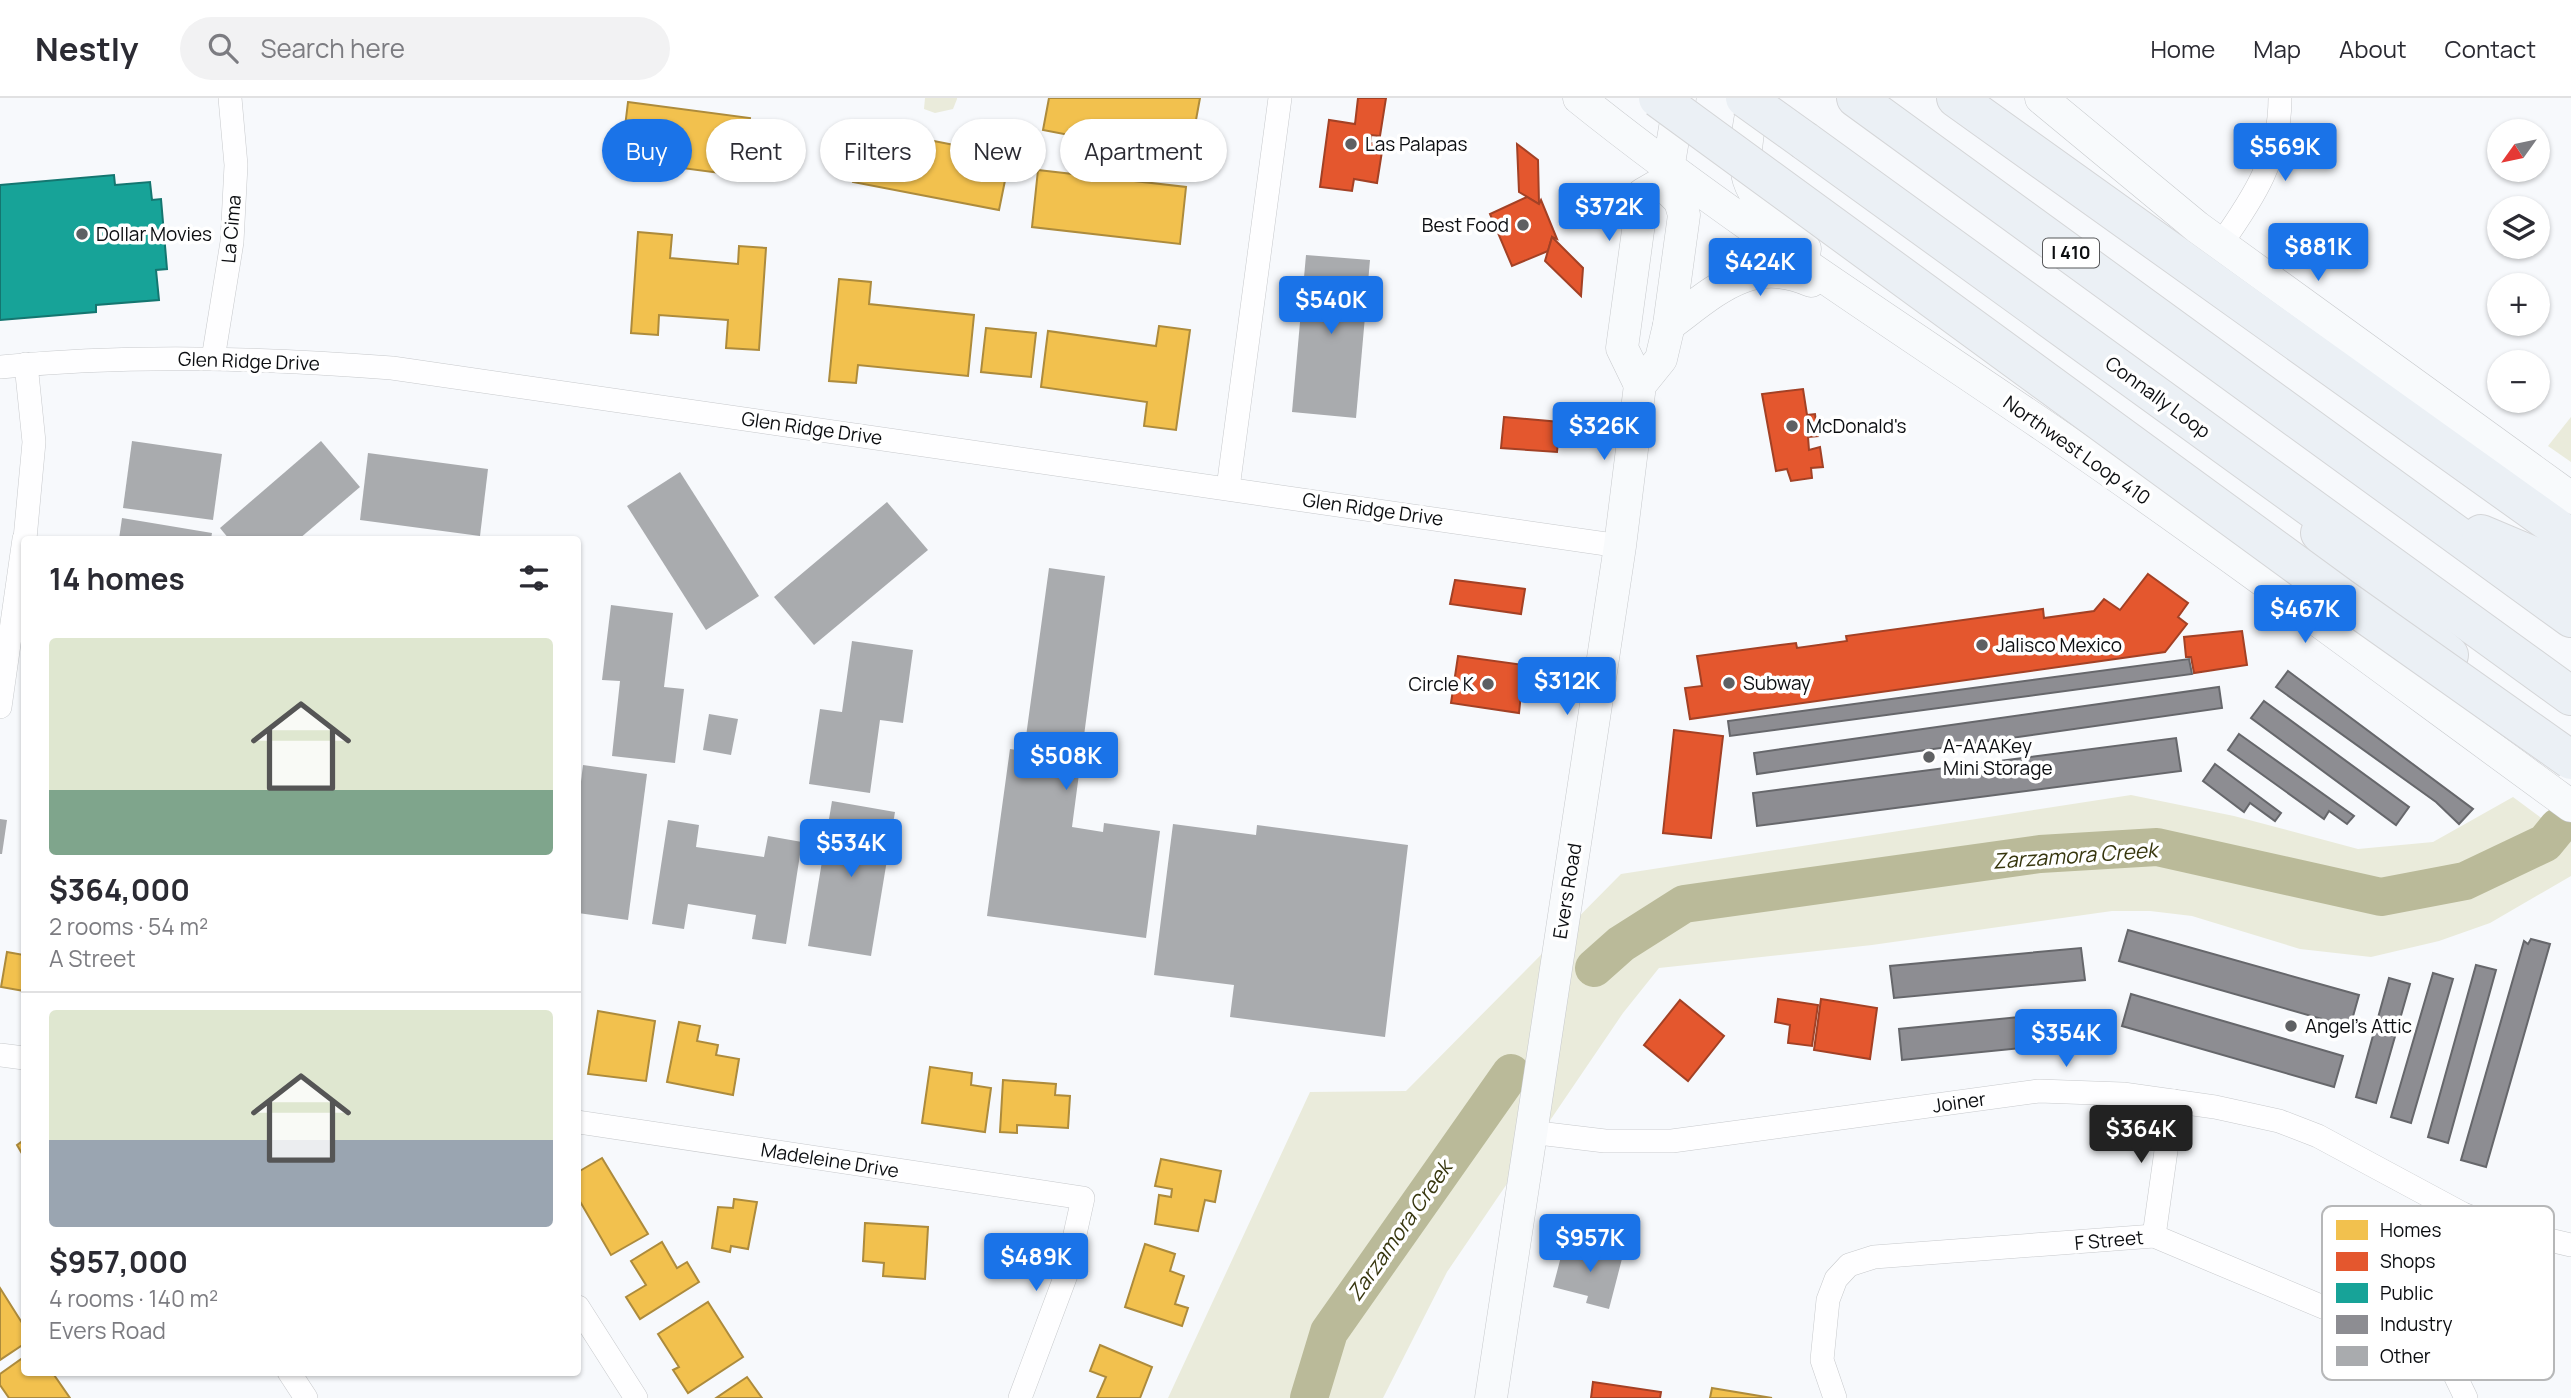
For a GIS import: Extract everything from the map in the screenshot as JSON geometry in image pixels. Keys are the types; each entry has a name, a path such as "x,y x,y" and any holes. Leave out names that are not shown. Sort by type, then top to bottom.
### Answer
{"highway":[{"path":"1658,98 2342,598 2571,760"},
{"name":"Connally Loop","path":"1745,98 2571,696"},
{"name":"I 410","path":"1856,98 2571,618"},
{"path":"1956,98 2571,538"},
{"path":"2278,484 2362,581 2571,760"},
{"path":"2421,509 2538,558 2571,578"}],"main road":[{"name":"Northwest Loop 410","path":"1579,98 1665,176 2078,450 2571,806"},
{"path":"1665,176 1681,201 1684,215 1669,325 1661,359 1640,385 1622,348 1643,194 1665,176 1680,98"},
{"path":"1754,98 1743,154 1746,176 1759,203 1854,300"},
{"path":"2041,98 2140,182 2221,244 2571,498"},
{"path":"1669,325 1719,287 1746,274 1771,270 1803,277 1854,300"},
{"name":"Evers Road","path":"1491,1398 1620,546 1640,385"}],"street":[{"name":"La Cima","path":"213,359 232,242 236,165 230,98"},
{"path":"1228,488 1280,98"},
{"path":"2221,244 2264,180 2280,126 2280,98"},
{"name":"Glen Ridge Drive","path":"0,367 213,359 391,368 1620,546"},
{"path":"24,536 34,442 26,364"},
{"path":"0,707 21,560"},
{"path":"0,1055 21,1058"},
{"name":"Joiner","path":"1530,1132 1605,1141 1672,1142 2039,1091 2081,1091 2173,1101 2279,1121 2318,1136 2450,1206"},
{"path":"2154,1236 2173,1101"},
{"name":"Madeleine Drive","path":"581,1122 1083,1198 1066,1275 1020,1398"},
{"name":"F Street","path":"1835,1398 1822,1360 1828,1300 1836,1279 1849,1265 1874,1257 2154,1236 2322,1307"},
{"path":"581,1312 636,1398"},
{"path":"292,1376 306,1398"},
{"name":"F Street","path":"2457,1380 2466,1398"}],"green space":[{"path":"925,98 957,99 953,109 935,113 924,109"},
{"path":"2571,417 2571,462 2548,446"},
{"path":"2131,795 2234,816 2358,849 2433,842 2513,797 2571,840 2571,876 2490,923 2439,941 2371,957 2300,949 2192,916 2150,911 2112,911 1872,945 1659,968 1623,1013 1447,1272 1383,1398 1168,1398 1310,1092 1406,1091 1621,874"}],"building: Homes":[{"path":"1049,98 1200,98 1196,119 1060,119 1060,133 1046,131"},
{"path":"628,102 750,118 706,119 706,171 692,169 692,119 626,119"},
{"path":"936,141 950,144 950,182 1005,182 999,210 853,182 936,182"},
{"path":"1046,171 1060,173 1060,182 1142,182 1186,187 1180,244 1032,227 1037,182 1046,182"},
{"path":"638,232 672,235 670,258 738,264 739,246 766,248 759,350 726,348 728,320 659,315 658,335 631,333"},
{"path":"839,279 871,282 869,304 974,315 968,376 858,365 856,383 829,381"},
{"path":"1159,326 1190,330 1176,430 1144,426 1147,402 1041,387 1048,331 1156,346"},
{"path":"986,328 1036,333 1031,377 981,372"},
{"path":"7,952 21,954 21,990 1,987"},
{"path":"598,1011 655,1021 646,1081 588,1074"},
{"path":"679,1022 700,1026 697,1041 718,1045 716,1055 739,1059 733,1095 667,1082"},
{"path":"930,1067 972,1073 971,1085 991,1088 985,1132 922,1123"},
{"path":"1003,1080 1056,1084 1055,1095 1070,1096 1068,1128 1017,1125 1017,1133 1000,1132"},
{"path":"602,1158 648,1234 611,1255 581,1203 581,1170"},
{"path":"1161,1159 1221,1171 1215,1202 1205,1200 1198,1231 1155,1224 1159,1195 1171,1197 1172,1189 1155,1186"},
{"path":"734,1199 757,1202 748,1249 731,1246 730,1252 712,1248 718,1207 733,1208"},
{"path":"865,1223 928,1227 925,1279 883,1276 884,1263 863,1261"},
{"path":"662,1242 677,1268 687,1262 699,1282 640,1319 626,1297 646,1285 631,1261"},
{"path":"1145,1244 1175,1254 1170,1271 1184,1276 1175,1304 1188,1308 1182,1326 1125,1307"},
{"path":"0,1288 21,1321 21,1346 0,1360"},
{"path":"708,1302 743,1357 688,1393 673,1370 679,1367 658,1334"},
{"path":"1100,1345 1152,1367 1140,1398 1097,1398 1106,1377 1090,1371"},
{"path":"21,1359 21,1376 55,1376 70,1398 9,1398 0,1385 0,1374"},
{"path":"747,1377 762,1398 716,1398"},
{"path":"1712,1388 1772,1398 1710,1398"}],"building: Shops":[{"name":"Las Palapas","path":"1358,98 1386,98 1380,136 1371,135 1370,143 1383,145 1377,183 1354,179 1352,191 1320,187 1329,120 1355,124"},
{"path":"1517,144 1538,160 1539,204 1519,192"},
{"name":"Best Food","path":"1527,197 1539,204 1541,200 1557,239 1552,237 1548,251 1512,266 1490,214"},
{"path":"1552,237 1583,268 1581,296 1545,261"},
{"name":"McDonald's","path":"1803,389 1807,415 1815,414 1818,436 1808,437 1809,450 1820,447 1823,467 1811,468 1812,478 1791,481 1787,469 1776,471 1762,394"},
{"path":"1504,417 1560,422 1557,452 1501,448"},
{"path":"2148,574 2188,603 2178,617 2187,624 2165,652 1690,719 1685,688 1702,686 1697,656 1796,643 1797,648 1847,641 1846,636 2043,609 2044,618 2094,611 2104,599 2120,610"},
{"path":"1455,580 1525,589 1521,614 1450,604"},
{"path":"2242,631 2247,665 2194,673 2191,657 2186,657 2184,637"},
{"name":"Circle K","path":"1458,656 1524,665 1519,713 1451,703"},
{"path":"1674,730 1723,736 1711,838 1663,833"},
{"path":"1778,999 1818,1005 1812,1046 1788,1043 1790,1025 1775,1022"},
{"path":"1821,999 1877,1008 1870,1059 1814,1050"},
{"path":"1680,1000 1724,1036 1688,1081 1644,1045"},
{"path":"1593,1382 1661,1392 1660,1398 1591,1398"}],"building: Public":[{"name":"Dollar Movies","path":"114,175 115,185 150,182 152,200 161,199 167,269 156,270 159,300 96,305 96,312 0,320 0,185"}],"building: Industry":[{"path":"2189,659 2192,674 1730,736 1728,721"},
{"path":"2288,671 2473,809 2459,824 2436,802 2276,687"},
{"path":"2219,687 2222,708 1757,774 1754,753"},
{"path":"2264,701 2409,807 2396,825 2251,718"},
{"path":"2239,734 2354,816 2347,824 2329,811 2324,819 2228,750"},
{"path":"2176,738 2181,771 1757,826 1753,793"},
{"path":"2215,764 2281,813 2275,821 2250,803 2244,812 2203,781"},
{"path":"2128,930 2359,995 2350,1027 2119,961"},
{"path":"2531,939 2550,944 2486,1167 2461,1160 2524,941 2528,944"},
{"path":"2081,948 2085,980 1894,998 1890,966"},
{"path":"2476,965 2496,970 2448,1143 2428,1137"},
{"path":"2433,973 2453,979 2411,1123 2391,1117"},
{"path":"2389,978 2410,984 2376,1103 2356,1097"},
{"path":"2131,994 2343,1056 2334,1087 2122,1026"},
{"path":"2090,1010 2093,1041 1902,1060 1899,1029"}],"building: Other":[{"path":"1306,255 1370,260 1356,418 1292,412"},
{"path":"132,441 222,454 213,520 123,508"},
{"path":"321,441 360,487 303,536 227,536 220,528"},
{"path":"368,453 488,469 480,536 360,520"},
{"path":"680,472 759,596 706,630 627,506"},
{"path":"887,502 928,550 814,645 774,597"},
{"path":"122,518 212,533 212,536 119,536"},
{"path":"1049,568 1105,576 1072,827 1103,832 1104,823 1160,831 1146,938 987,916 1010,749 1024,751"},
{"path":"611,605 673,613 664,687 684,689 675,763 612,756 620,681 602,680"},
{"path":"852,641 913,650 903,723 880,720 870,793 809,784 820,709 842,712"},
{"path":"709,714 738,719 731,755 703,750"},
{"path":"583,765 647,774 628,920 581,913"},
{"path":"832,801 895,812 871,956 808,946"},
{"path":"0,819 7,820 2,854 0,854"},
{"path":"668,820 699,825 696,847 764,857 768,836 802,842 786,944 752,939 756,915 688,904 684,929 652,924"},
{"path":"1173,824 1256,835 1257,825 1408,845 1385,1037 1230,1017 1234,985 1154,975"},
{"path":"1594,1243 1624,1251 1609,1309 1586,1303 1588,1296 1553,1287 1563,1249 1590,1256"}],"waterway":[{"name":"Zarzamora Creek","path":"1594,968 1621,944 1684,904 2040,854 2157,847 2381,897 2465,881 2545,843 2558,827"},
{"name":"Zarzamora Creek","path":"1309,1398 1329,1332 1511,1073"}],"place":[{"name":"Las Palapas","path":"1351,144"},
{"name":"Best Food","path":"1523,225"},
{"name":"Dollar Movies","path":"82,234"},
{"name":"McDonald's","path":"1792,426"},
{"name":"Jalisco Mexico","path":"1982,645"},
{"name":"Subway","path":"1729,683"},
{"name":"Circle K","path":"1488,684"},
{"name":"A-AAAKey Mini Storage","path":"1929,757"},
{"name":"Angel's Attic","path":"2291,1026"}]}
